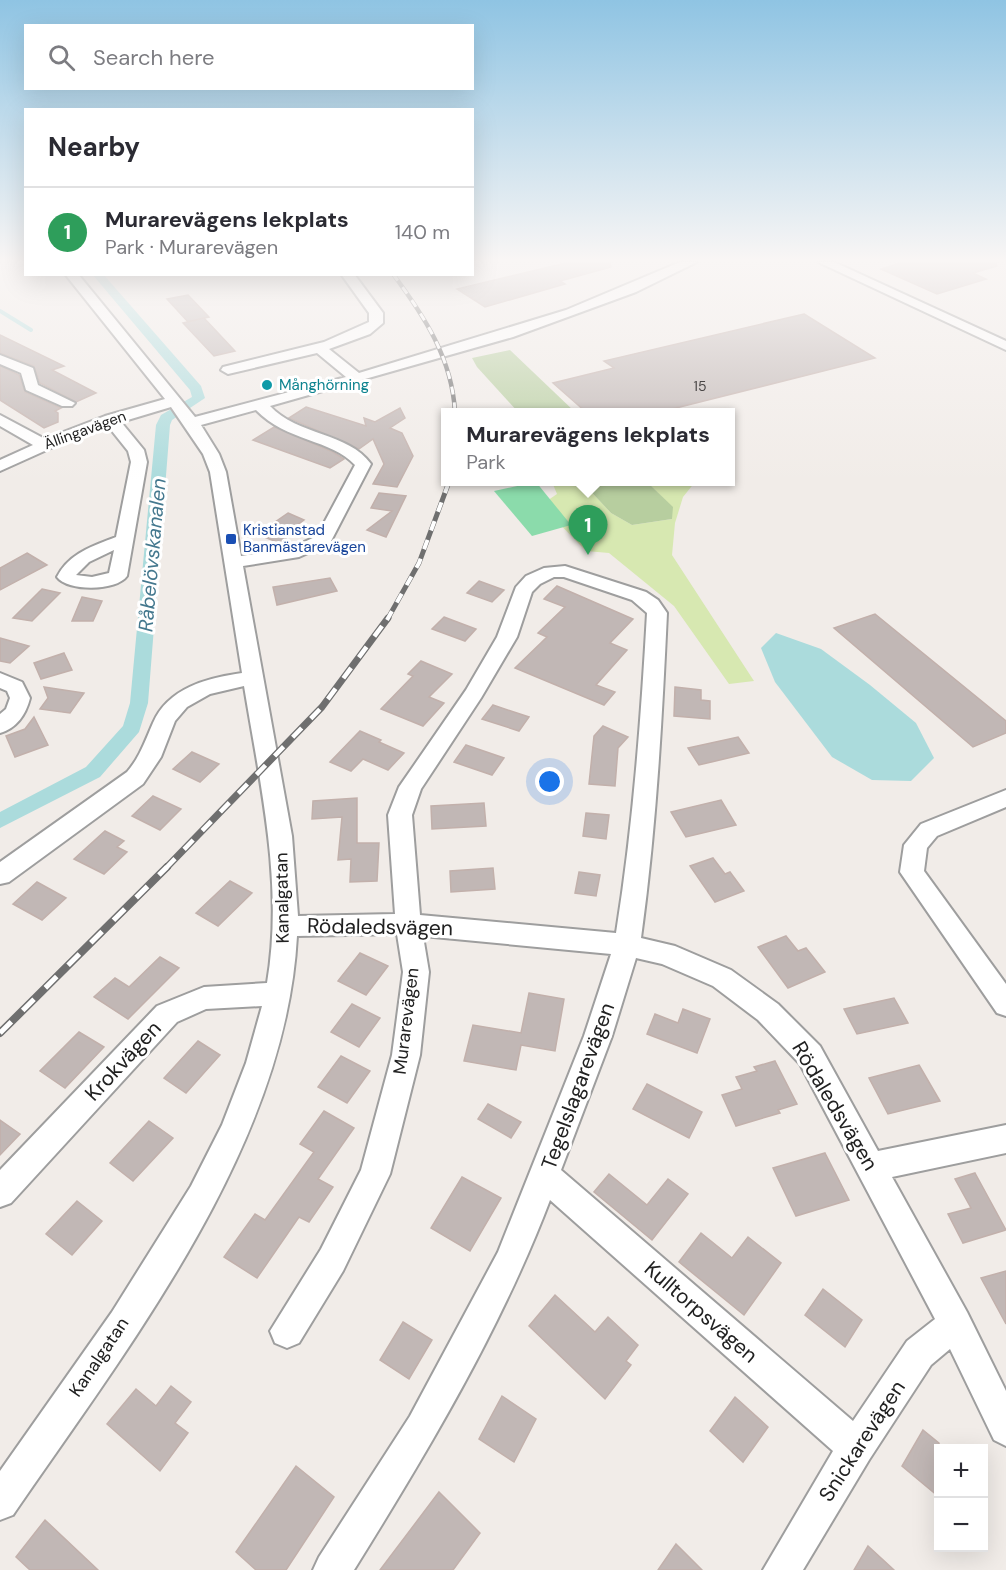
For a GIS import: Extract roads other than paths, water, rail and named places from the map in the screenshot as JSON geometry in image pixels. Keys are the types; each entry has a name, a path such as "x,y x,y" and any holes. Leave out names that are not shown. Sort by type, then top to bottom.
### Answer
{"street":[{"name":"Kanalgatan","path":"0,1502 186,1224 231,1136 260,1064 278,994 285,926 285,884 280,836 218,472 211,454 183,412 121,335"},
{"path":"228,370 318,347 353,335"},
{"name":"Ällingavägen","path":"0,465 111,419 260,405 496,335"},
{"path":"983,335 1006,346"},
{"path":"318,347 355,377"},
{"path":"0,359 28,371 31,387 37,391 67,403"},
{"path":"235,562 302,551 316,546 324,539 363,464 358,456 348,451 284,428 260,405"},
{"path":"111,419 136,450 139,462 125,540"},
{"path":"0,420 44,445"},
{"name":"Murarevägen","path":"287,1331 332,1260 375,1174 406,1055 416,972 408,924 400,815 410,787 474,693 507,637 523,591 533,580 549,572 565,571 604,583"},
{"name":"Tegelslagarevägen","path":"332,1570 422,1428 510,1262 598,1036 627,945 639,866 652,718 657,613 651,604 639,596 604,583"},
{"path":"0,875 135,778 151,758 165,720 180,702 218,684 252,678"},
{"path":"0,680 15,687 20,698 16,712 0,726"},
{"path":"1006,798 929,830 916,845 912,872 1006,1005"},
{"name":"Rödaledsvägen","path":"285,926 408,924 627,945 666,954 722,978 768,1011 810,1056 955,1324 1006,1428"},
{"name":"Krokvägen","path":"0,1192 167,1014 204,998 239,994 278,994"},
{"path":"872,1167 1006,1139"},
{"name":"Kulltorpsvägen","path":"545,1176 856,1447"},
{"name":"Snickarevägen","path":"782,1570 856,1447 919,1353 955,1324"}],"water":[{"path":"776,633 821,649 870,685 916,723 934,758 911,781 872,780 832,757 775,682 761,648"}],"waterway":[{"name":"Råbelövskanalen","path":"0,821 93,772 132,728 139,703 163,425 166,418 199,398 196,389 150,335"}],"railway":[{"path":"432,335 448,374 455,408"},
{"path":"387,620 419,563 448,486"},
{"path":"166,868 322,707 388,618"},
{"path":"0,1033 166,868"}],"place":[{"name":"Månghörning","path":"267,385"},
{"name":"Kristianstad Banmästarevägen","path":"231,539"},
{"name":"Murarevägens lekplats","path":"588,555"}]}
